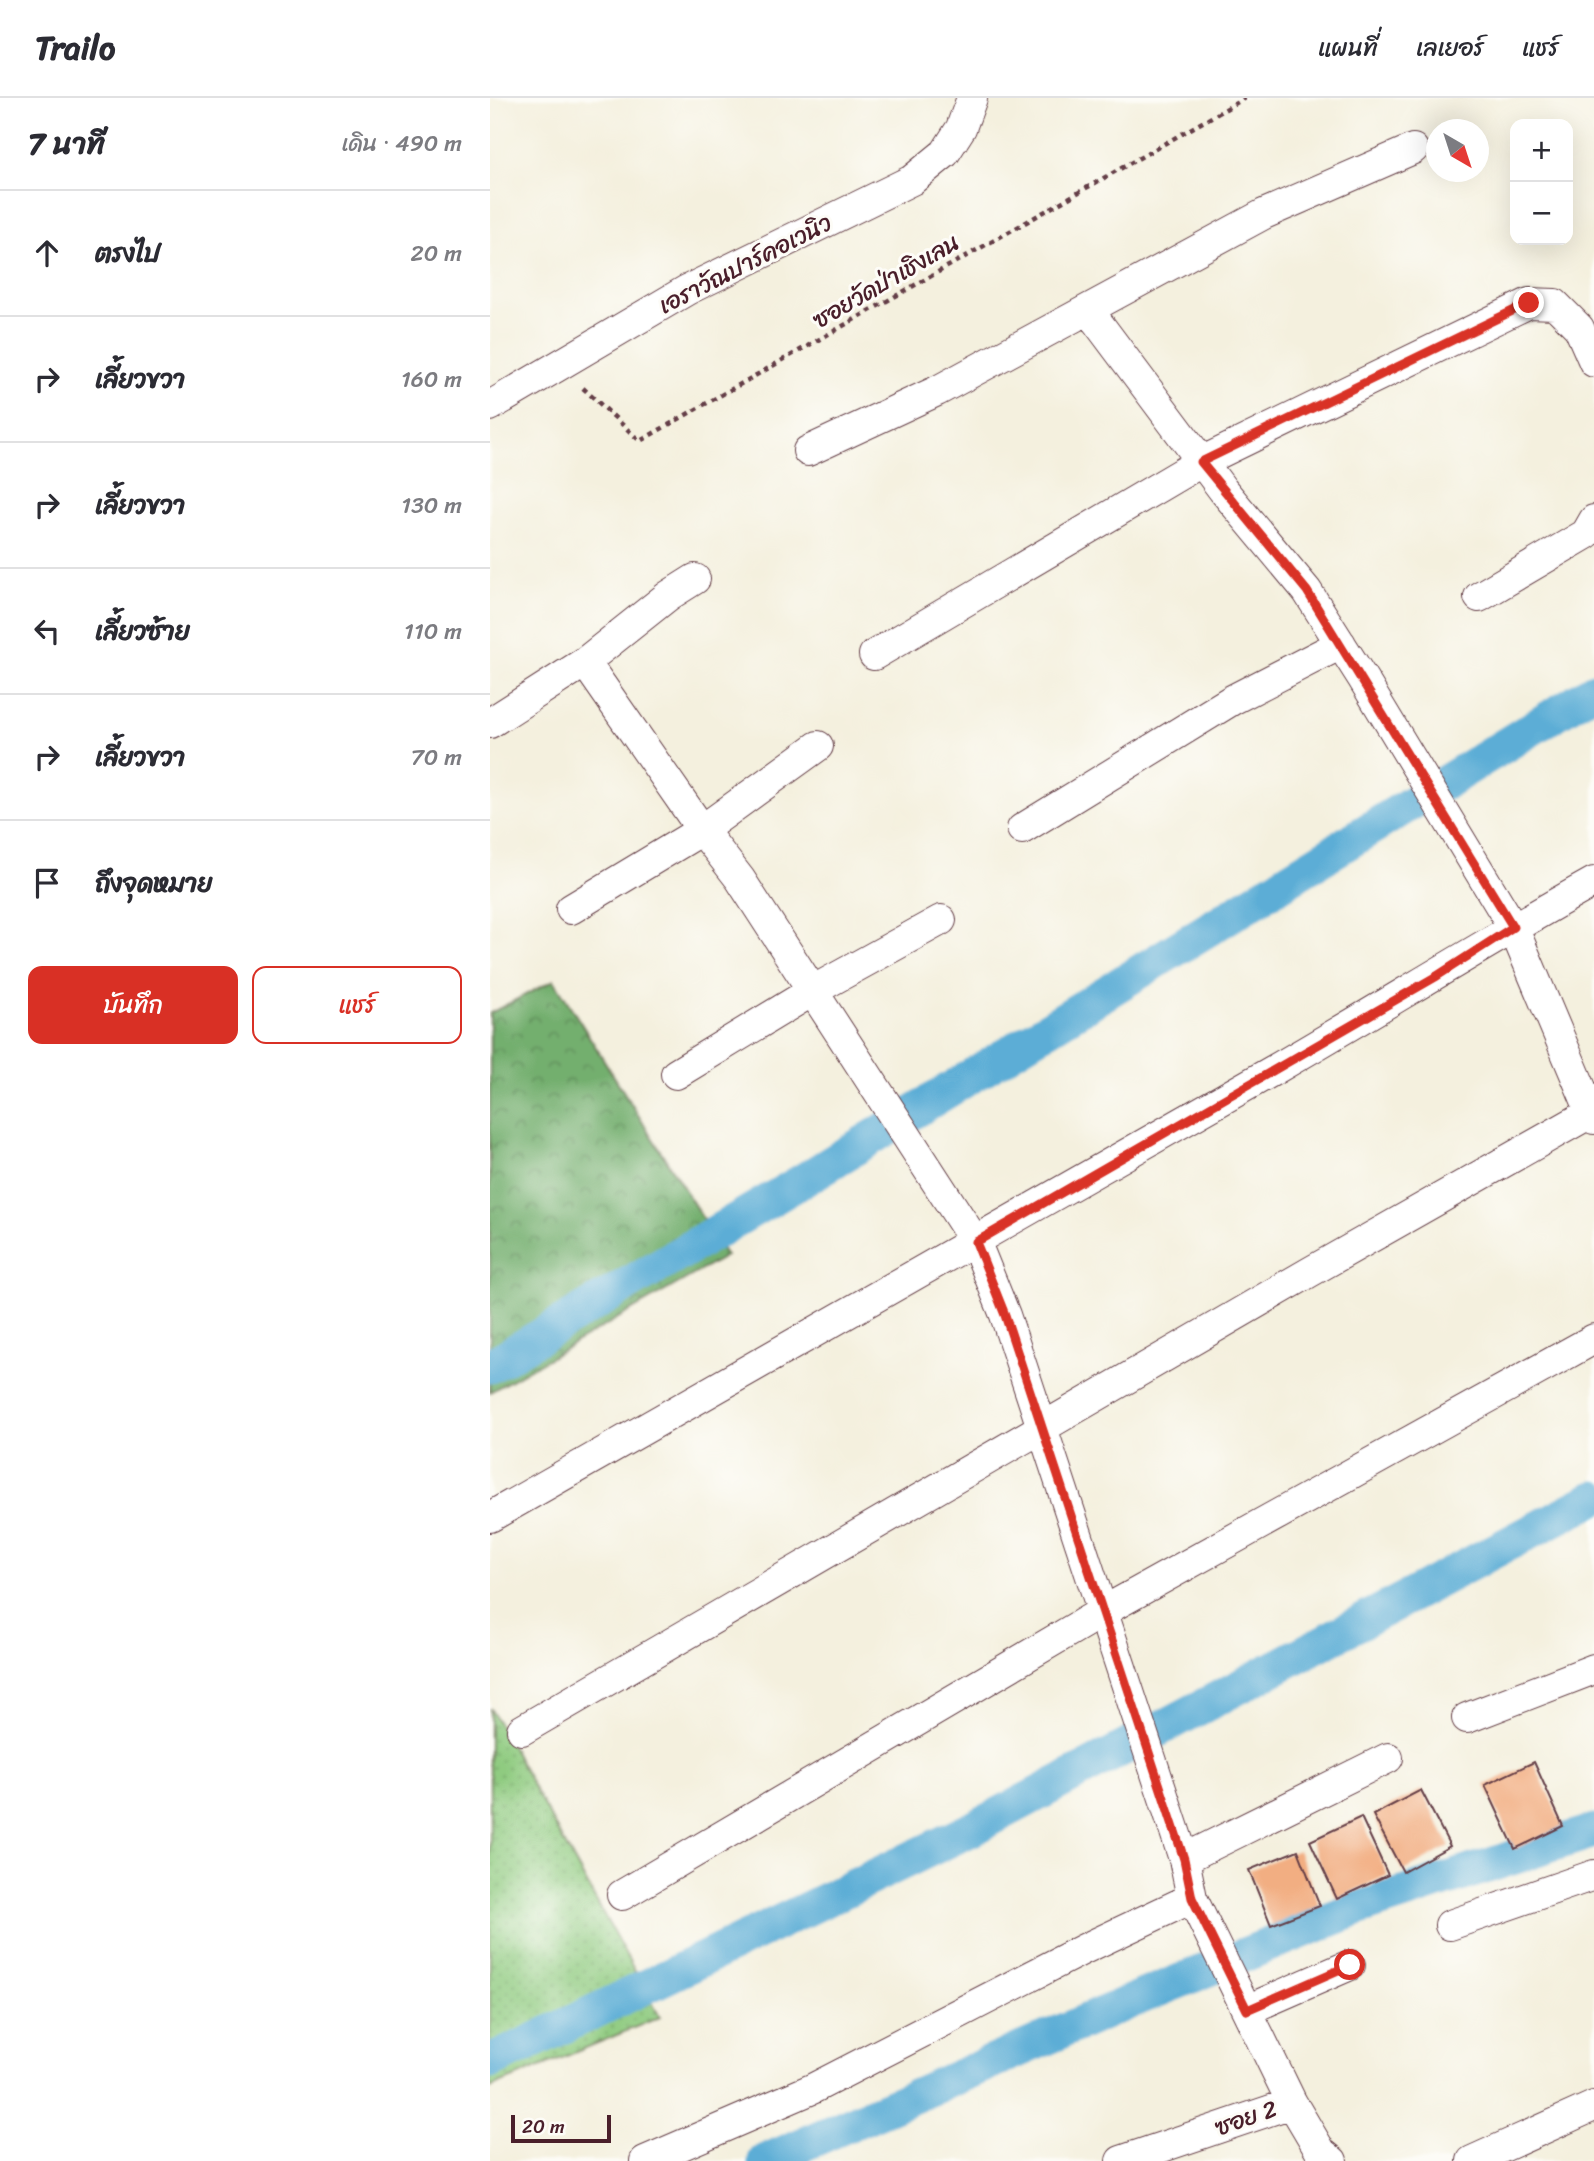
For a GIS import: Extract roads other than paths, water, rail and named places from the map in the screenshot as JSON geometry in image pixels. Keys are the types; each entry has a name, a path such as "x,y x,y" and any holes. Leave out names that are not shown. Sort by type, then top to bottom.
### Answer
{"street":[{"name":"เอราวัณปาร์คอเวนิว","path":"490,406 687,290 912,180 945,153 961,128 972,98"},
{"path":"808,451 937,391 1089,312 1264,214 1413,149"},
{"path":"874,655 1201,462 1529,303 1555,304 1579,328 1594,362"},
{"path":"522,1730 1593,1114 1513,927 1341,644 1307,591 1201,462 1089,312"},
{"path":"1479,597 1586,534 1594,520"},
{"path":"490,723 585,662 668,596 695,579"},
{"path":"1022,829 1232,700 1341,644"},
{"path":"585,662 702,830 740,879 976,1242 1005,1315 1138,1718 1184,1859 1192,1898 1292,2103 1321,2152 1332,2161"},
{"path":"571,909 702,830 818,746"},
{"path":"490,1517 976,1242 1437,976 1513,927 1594,882"},
{"path":"676,1074 814,990 941,920"},
{"path":"622,1895 1102,1612 1594,1339"},
{"path":"1466,1718 1594,1669"},
{"path":"1184,1859 1388,1758"},
{"path":"1450,1925 1594,1875"},
{"path":"645,2161 812,2089 1084,1949 1192,1898"},
{"path":"1247,2010 1350,1965"},
{"name":"ซอย 2","path":"1121,2161 1292,2103"},
{"path":"1472,2161 1594,2106"}],"waterway":[{"path":"490,1366 802,1181 1594,690"},
{"path":"490,2062 972,1829 1594,1498"},
{"path":"765,2161 1143,1996 1357,1909 1594,1831"}]}
